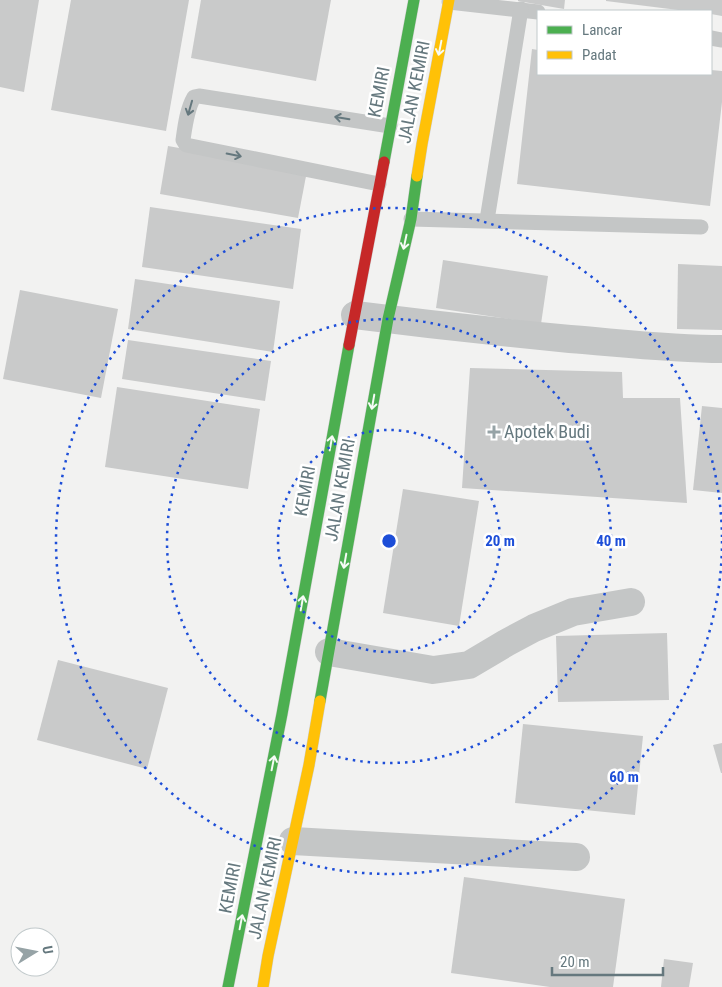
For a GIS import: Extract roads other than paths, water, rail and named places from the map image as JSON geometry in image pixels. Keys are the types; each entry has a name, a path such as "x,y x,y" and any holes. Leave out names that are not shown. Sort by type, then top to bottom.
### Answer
{"highway":[{"name":"KEMIRI","path":"228,987 282,714 414,0"},
{"name":"JALAN KEMIRI","path":"263,987 309,765 388,319 411,219 422,144 449,1"}],"street":[{"path":"355,315 455,328 594,341 691,349 722,349"},
{"path":"329,652 433,670 469,665 534,628 573,612 631,602"},
{"path":"293,841 576,857"}],"lane":[{"path":"449,1 537,12"},
{"path":"488,220 521,9"},
{"path":"379,184 186,145 183,140 184,134 191,102 194,97 199,96 390,126"},
{"path":"411,219 701,227"}],"place":[{"name":"Apotek Budi","path":"494,432"}]}
